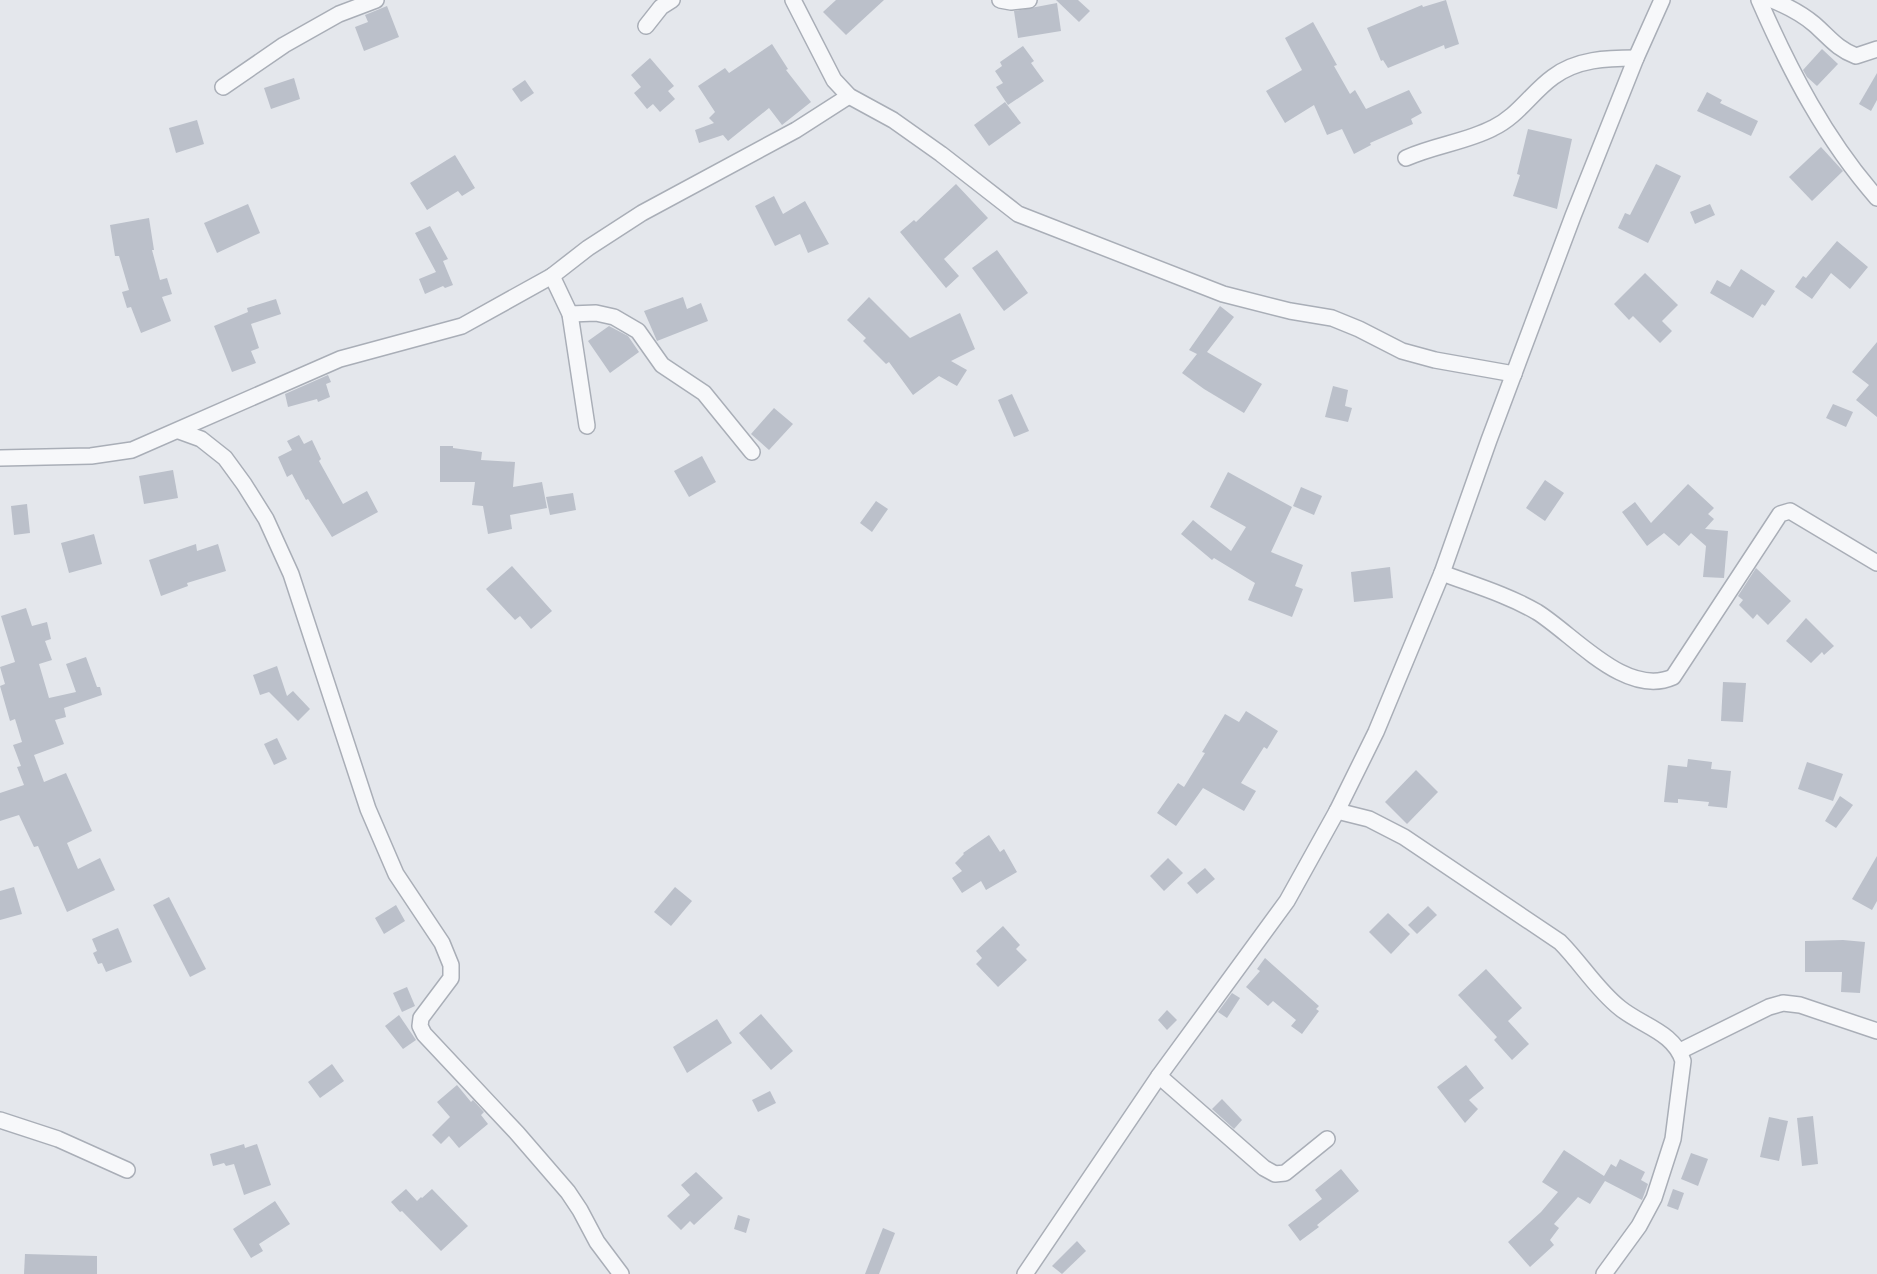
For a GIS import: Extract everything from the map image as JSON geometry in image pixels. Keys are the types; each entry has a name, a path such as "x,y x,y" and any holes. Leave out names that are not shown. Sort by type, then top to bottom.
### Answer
{"street":[{"path":"223,87 284,45 339,14 376,0"},
{"path":"646,26 661,7 672,0"},
{"path":"793,0 834,80 849,96 902,127 941,154 1018,214 1223,294 1290,311 1332,318 1359,328 1402,351 1436,360 1514,374"},
{"path":"1000,0 1011,2 1029,0"},
{"path":"1026,1274 1160,1076 1287,901 1337,811 1376,732 1442,573 1514,374 1636,58 1662,0"},
{"path":"1759,0 1782,52 1817,118 1877,198"},
{"path":"1772,0 1789,7 1812,22 1842,51 1856,56 1877,49"},
{"path":"1406,158 1494,128 1518,112 1552,77 1575,64 1607,58 1636,58"},
{"path":"0,458 91,456 132,450 340,359 462,326 552,276 588,248 642,213 796,130 849,96"},
{"path":"552,276 570,314 587,426"},
{"path":"570,314 596,313 614,316 638,331 662,364 704,393 752,452"},
{"path":"179,431 201,439 225,458 266,519 291,574 368,809 396,874 442,943 451,965 451,978 421,1018 420,1026 424,1034 568,1192 597,1242 614,1268 621,1274"},
{"path":"1442,573 1506,597 1537,613 1614,671 1662,682 1673,676 1780,514 1790,511 1877,563"},
{"path":"1337,811 1369,819 1404,837 1560,942 1577,959 1603,993 1621,1009 1669,1038 1680,1051 1683,1061 1672,1139 1654,1198 1639,1226 1604,1274"},
{"path":"1680,1051 1769,1007 1783,1003 1800,1005 1877,1031"},
{"path":"1160,1076 1264,1168 1275,1174 1285,1173 1327,1139"},
{"path":"0,1120 58,1139 127,1170"}],"building":[{"path":"836,0 884,0 846,35 823,12"},
{"path":"1056,0 1078,0 1090,11 1079,22"},
{"path":"1446,0 1459,44 1445,49 1444,45 1388,68 1383,60 1381,61 1367,28 1422,5 1423,7"},
{"path":"1057,3 1061,31 1018,38 1014,11"},
{"path":"387,6 399,37 364,51 355,27 368,22 365,15"},
{"path":"1313,22 1350,94 1355,90 1366,109 1409,90 1422,113 1411,119 1413,124 1370,143 1371,145 1354,154 1342,129 1327,135 1314,105 1285,123 1266,91 1302,70 1285,38"},
{"path":"772,44 788,69 786,70 811,102 782,125 769,108 728,141 723,135 699,143 695,130 714,123 709,118 715,112 698,86 725,68 729,73"},
{"path":"1023,46 1034,61 1031,63 1044,81 1008,105 996,87 1003,83 995,71 1002,66 1000,62"},
{"path":"1822,49 1838,64 1817,86 1803,70"},
{"path":"650,58 674,86 668,91 675,99 660,112 653,104 647,109 634,93 641,87 631,75"},
{"path":"1877,73 1877,100 1871,111 1859,104"},
{"path":"294,78 300,99 271,109 264,88"},
{"path":"525,80 534,93 521,102 512,89"},
{"path":"1707,92 1722,100 1720,103 1758,121 1751,136 1697,111"},
{"path":"1005,102 1021,123 989,146 974,125"},
{"path":"197,120 204,144 176,153 169,128"},
{"path":"1528,129 1572,139 1557,209 1513,196 1520,175 1517,174"},
{"path":"1821,147 1843,171 1812,201 1789,177"},
{"path":"455,155 475,188 462,196 458,191 427,210 410,183"},
{"path":"1656,164 1681,176 1648,243 1618,228 1625,213 1630,215"},
{"path":"956,184 988,218 944,259 959,276 946,288 900,232 914,220 916,222"},
{"path":"774,196 783,214 805,201 829,244 808,253 800,234 775,246 755,206"},
{"path":"248,204 260,233 217,253 204,223"},
{"path":"1710,204 1715,215 1695,224 1690,212"},
{"path":"149,218 154,250 152,250 160,280 167,278 172,294 162,297 171,321 141,333 131,307 127,308 122,292 129,290 119,256 115,256 110,225"},
{"path":"430,226 448,259 443,261 453,285 445,288 443,286 425,294 419,279 436,272 415,233"},
{"path":"1837,241 1868,267 1850,289 1831,273 1812,299 1795,287 1803,276 1806,278"},
{"path":"997,250 1028,293 1004,311 972,268"},
{"path":"1741,269 1775,291 1765,306 1762,304 1753,318 1710,293 1717,280 1730,287"},
{"path":"1645,273 1678,305 1662,321 1672,331 1660,343 1633,316 1629,320 1614,304"},
{"path":"683,297 687,309 701,303 708,321 657,341 644,311"},
{"path":"869,297 910,338 960,313 975,349 951,361 967,370 957,386 939,376 913,395 889,362 886,364 863,341 866,338 847,320"},
{"path":"276,299 281,314 251,324 259,348 251,351 256,363 232,372 214,326 248,312 247,308"},
{"path":"1220,306 1234,317 1207,352 1262,384 1244,413 1182,373 1197,354 1189,350"},
{"path":"609,326 628,336 639,352 610,373 588,341"},
{"path":"1877,342 1877,417 1856,400 1869,385 1852,372"},
{"path":"328,375 331,382 326,384 330,397 318,402 317,399 288,407 285,394"},
{"path":"1333,386 1348,390 1345,406 1352,408 1348,422 1325,417"},
{"path":"1012,394 1029,431 1014,437 998,400"},
{"path":"1833,404 1853,412 1846,427 1826,418"},
{"path":"774,408 793,424 769,450 751,434"},
{"path":"299,435 304,444 312,440 321,459 319,461 343,504 367,491 378,512 332,537 308,499 306,500 292,474 287,477 278,457 292,450 287,441"},
{"path":"440,446 453,446 453,448 482,452 481,460 515,462 513,487 542,482 547,508 510,515 512,529 488,534 483,506 472,505 475,482 440,482"},
{"path":"702,456 716,482 689,497 674,471"},
{"path":"173,470 178,498 144,504 139,476"},
{"path":"1228,472 1292,507 1271,552 1303,565 1295,586 1303,589 1292,617 1248,600 1255,583 1214,558 1212,560 1181,534 1193,520 1231,551 1246,527 1210,507"},
{"path":"1545,480 1564,493 1545,521 1526,508"},
{"path":"1688,484 1714,508 1708,514 1714,519 1705,529 1728,531 1724,578 1703,577 1706,546 1691,533 1679,546 1664,533 1647,546 1622,512 1635,502 1651,523"},
{"path":"1301,487 1322,496 1314,515 1293,506"},
{"path":"573,493 576,510 550,515 546,497"},
{"path":"876,501 888,509 872,532 860,523"},
{"path":"27,504 30,533 14,535 11,506"},
{"path":"94,534 102,564 69,573 61,543"},
{"path":"196,544 197,551 218,544 226,571 187,583 188,586 161,596 149,560"},
{"path":"512,566 552,611 531,629 520,616 515,620 486,589"},
{"path":"1390,567 1393,598 1354,602 1351,572"},
{"path":"1756,568 1791,601 1768,625 1757,614 1753,619 1739,605 1743,600 1738,596"},
{"path":"26,608 32,626 47,622 51,639 45,641 52,660 39,664 49,698 76,692 66,664 86,657 102,695 64,708 66,717 55,720 64,744 34,755 44,782 66,773 92,831 67,843 78,869 100,858 115,890 67,912 38,846 34,847 19,815 0,821 0,793 24,785 17,767 21,766 13,745 22,742 15,719 10,721 0,686 5,684 0,667 15,662 1,616"},
{"path":"1806,618 1834,646 1824,655 1822,652 1811,663 1786,641"},
{"path":"277,666 287,696 293,691 310,709 298,721 269,692 260,695 253,675"},
{"path":"1723,682 1746,683 1743,722 1721,721"},
{"path":"1246,711 1278,731 1267,749 1264,747 1241,783 1256,791 1244,811 1203,788 1176,826 1157,813 1178,783 1184,787 1225,714 1239,722"},
{"path":"277,738 287,759 274,765 264,744"},
{"path":"1688,759 1712,762 1711,769 1731,771 1727,808 1708,806 1709,802 1678,799 1678,803 1664,802 1668,765 1687,767"},
{"path":"1807,762 1843,774 1833,801 1798,789"},
{"path":"1416,770 1438,792 1407,824 1385,802"},
{"path":"1840,796 1853,805 1836,828 1825,821"},
{"path":"989,835 1000,852 1004,849 1017,872 986,890 981,881 962,893 952,878 962,871 955,863 963,853"},
{"path":"1877,856 1877,901 1872,910 1852,899"},
{"path":"1168,858 1183,873 1164,891 1150,876"},
{"path":"1205,868 1215,879 1197,894 1187,883"},
{"path":"14,887 22,914 0,920 0,891"},
{"path":"675,887 692,901 671,926 654,912"},
{"path":"169,897 206,969 190,977 153,905"},
{"path":"396,905 405,921 384,934 375,918"},
{"path":"1428,906 1437,915 1417,934 1408,925"},
{"path":"1388,913 1410,934 1391,954 1369,932"},
{"path":"1003,926 1020,945 1016,949 1027,960 998,987 976,964 982,958 976,951"},
{"path":"118,928 132,962 106,972 102,963 98,964 93,953 97,951 92,939"},
{"path":"1805,941 1865,942 1860,993 1841,992 1842,972 1805,972"},
{"path":"1265,958 1319,1006 1316,1009 1319,1011 1302,1034 1291,1026 1296,1020 1273,1001 1268,1006 1246,987 1260,971 1257,969"},
{"path":"1486,969 1522,1008 1508,1021 1529,1044 1512,1060 1494,1040 1497,1037 1458,995"},
{"path":"407,987 415,1006 402,1012 393,993"},
{"path":"1232,993 1240,998 1227,1018 1218,1012"},
{"path":"1167,1010 1177,1020 1167,1030 1158,1020"},
{"path":"761,1014 793,1051 771,1070 739,1033"},
{"path":"399,1015 416,1040 403,1049 385,1026"},
{"path":"717,1019 732,1043 687,1073 673,1047"},
{"path":"332,1064 344,1081 320,1098 308,1082"},
{"path":"1466,1065 1484,1088 1469,1100 1478,1109 1465,1123 1437,1087"},
{"path":"457,1085 471,1102 473,1100 484,1112 481,1115 488,1124 459,1148 449,1136 441,1144 432,1135 450,1117 437,1102"},
{"path":"770,1091 776,1103 758,1112 752,1100"},
{"path":"1222,1099 1242,1120 1234,1129 1212,1109"},
{"path":"1813,1116 1818,1164 1802,1166 1797,1118"},
{"path":"1769,1117 1788,1121 1779,1161 1760,1157"},
{"path":"244,1144 245,1148 257,1144 271,1185 244,1195 234,1164 226,1166 224,1163 213,1166 210,1154"},
{"path":"1564,1150 1604,1176 1611,1164 1616,1167 1620,1159 1645,1172 1641,1180 1648,1184 1642,1200 1605,1181 1590,1204 1578,1197 1554,1224 1559,1228 1550,1240 1554,1245 1530,1267 1508,1242 1541,1212 1558,1192 1542,1182"},
{"path":"1691,1153 1708,1159 1698,1186 1681,1179"},
{"path":"1341,1169 1359,1191 1300,1241 1288,1225 1322,1199 1315,1190"},
{"path":"696,1172 723,1198 694,1225 690,1221 681,1230 667,1216 690,1195 681,1185"},
{"path":"406,1189 417,1201 432,1189 468,1226 441,1251 391,1202"},
{"path":"1673,1189 1684,1193 1678,1210 1667,1206"},
{"path":"275,1201 290,1224 259,1244 263,1251 251,1258 233,1229"},
{"path":"738,1215 750,1219 746,1233 734,1229"},
{"path":"883,1228 895,1233 879,1274 865,1274"},
{"path":"1077,1241 1086,1251 1062,1274 1052,1266"},
{"path":"25,1254 97,1256 97,1274 24,1274"}]}
